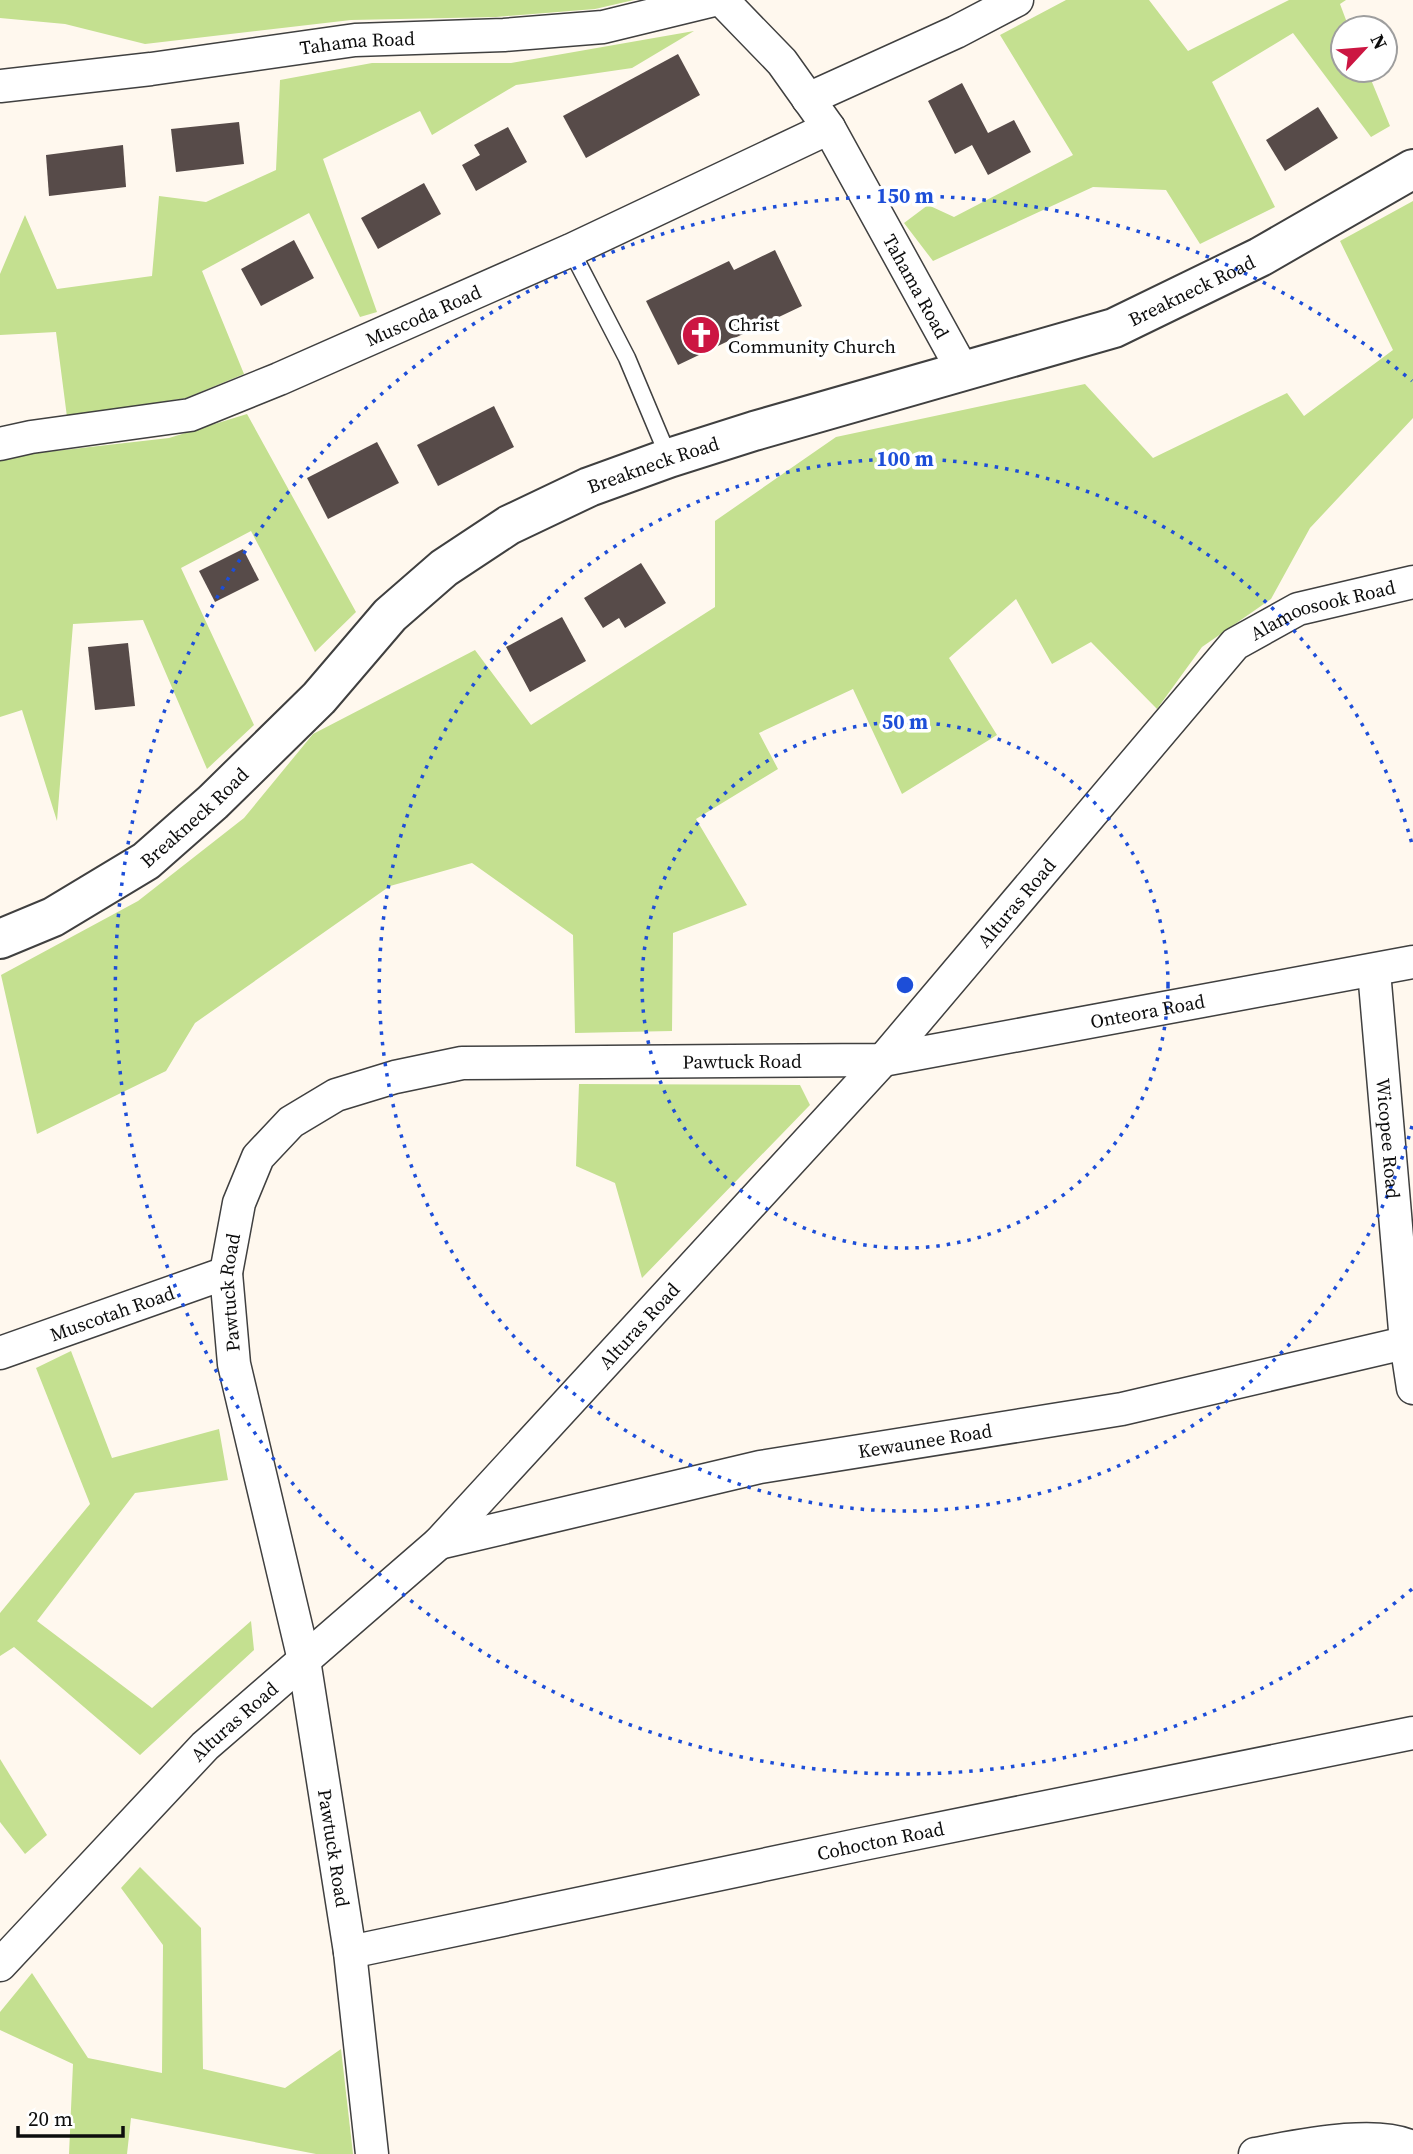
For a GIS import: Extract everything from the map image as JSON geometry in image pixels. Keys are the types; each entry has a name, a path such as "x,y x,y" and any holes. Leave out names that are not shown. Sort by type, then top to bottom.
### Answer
{"street":[{"name":"Tahama Road","path":"0,86 151,69 355,40 505,36 603,27 714,0"},
{"name":"Tahama Road","path":"722,0 782,62 830,128 964,371"},
{"path":"808,99 956,32 1017,0"},
{"name":"Muscoda Road","path":"0,444 31,437 190,415 292,374 571,250 830,128"},
{"name":"Breakneck Road","path":"0,939 53,917 146,861 212,802 319,698 390,615 444,568 509,525 589,487 669,458 1114,328 1260,257 1413,169"},
{"name":"Alamoosook Road","path":"1235,644 1298,608 1413,582"},
{"name":"Alturas Road","path":"0,1965 205,1746 439,1543 883,1060 1235,644"},
{"name":"Onteora Road","path":"883,1060 1413,962"},
{"name":"Wicopee Road","path":"1374,971 1413,1388"},
{"name":"Pawtuck Road","path":"372,2154 350,1952 304,1660 234,1364 226,1273 239,1203 258,1157 291,1122 336,1095 395,1077 462,1063 883,1060"},
{"name":"Muscotah Road","path":"0,1353 226,1273"},
{"name":"Kewaunee Road","path":"439,1543 760,1467 1122,1409 1410,1341"},
{"name":"Cohocton Road","path":"350,1952 858,1845 1413,1733"},
{"path":"1255,2154 1349,2139 1402,2142 1413,2148"}],"lane":[{"path":"571,250 628,358 669,458"}],"green space":[{"path":"0,0 634,0 595,9 496,17 351,20 145,44 65,24 0,18"},
{"path":"1066,0 1149,0 1188,51 1289,0 1346,0 1340,4 1344,14 1329,14 1329,81 1293,33 1212,82 1275,207 1200,244 1166,190 1093,187 933,261 904,223 928,205 954,217 1073,155 1000,35"},
{"path":"694,31 632,68 516,85 432,135 420,111 323,159 377,312 360,317 309,213 202,271 244,374 186,398 67,417 56,332 0,335 0,274 25,215 57,289 152,276 159,196 206,202 276,170 280,80 372,63 511,63"},
{"path":"1331,84 1373,84 1390,126 1371,137"},
{"path":"1413,201 1413,418 1310,528 1271,599 1202,647 1157,709 1091,642 1052,664 1016,599 949,658 997,735 902,794 853,689 759,733 778,769 696,819 747,905 673,933 672,1031 575,1033 573,935 472,863 390,886 195,1023 166,1071 37,1134 1,975 138,901 244,818 313,734 475,650 531,725 715,607 715,521 836,437 1085,384 1153,458 1287,393 1304,416 1393,350 1340,241"},
{"path":"247,414 356,612 315,652 251,531 181,568 254,725 207,769 143,620 73,624 57,821 22,710 0,717 0,460 20,455 169,438"},
{"path":"579,1084 800,1085 810,1105 642,1278 615,1183 576,1166"},
{"path":"71,1351 112,1458 219,1429 228,1480 135,1493 37,1621 152,1708 251,1621 254,1650 140,1755 14,1647 0,1656 0,1613 90,1504 36,1368"},
{"path":"0,1759 47,1835 25,1854 0,1822"},
{"path":"140,1867 201,1928 203,2069 285,2088 341,2049 353,2154 316,2154 131,2118 127,2154 69,2154 73,2064 0,2030 0,2012 32,1973 88,2058 162,2073 163,1945 121,1888"}],"building":[{"path":"678,54 700,95 586,158 563,116"},
{"path":"962,83 988,133 1014,120 1031,152 988,175 972,145 955,154 928,101"},
{"path":"1318,107 1338,138 1285,171 1266,140"},
{"path":"239,122 244,164 176,172 171,129"},
{"path":"508,127 527,162 476,191 462,165 480,155 474,145"},
{"path":"123,145 126,187 49,196 46,155"},
{"path":"424,183 441,214 378,249 361,218"},
{"path":"294,240 314,278 261,306 241,269"},
{"name":"Christ Community Church","path":"775,250 802,306 678,365 646,301 729,261 734,270"},
{"path":"494,406 514,447 438,486 417,445"},
{"path":"377,442 399,483 328,519 307,478"},
{"path":"243,549 259,580 215,602 199,571"},
{"path":"641,563 666,603 625,628 619,618 603,628 584,598"},
{"path":"562,617 586,661 530,692 506,647"},
{"path":"128,643 135,706 95,710 88,647"}],"place":[{"name":"Christ Community Church","path":"701,335"}]}
